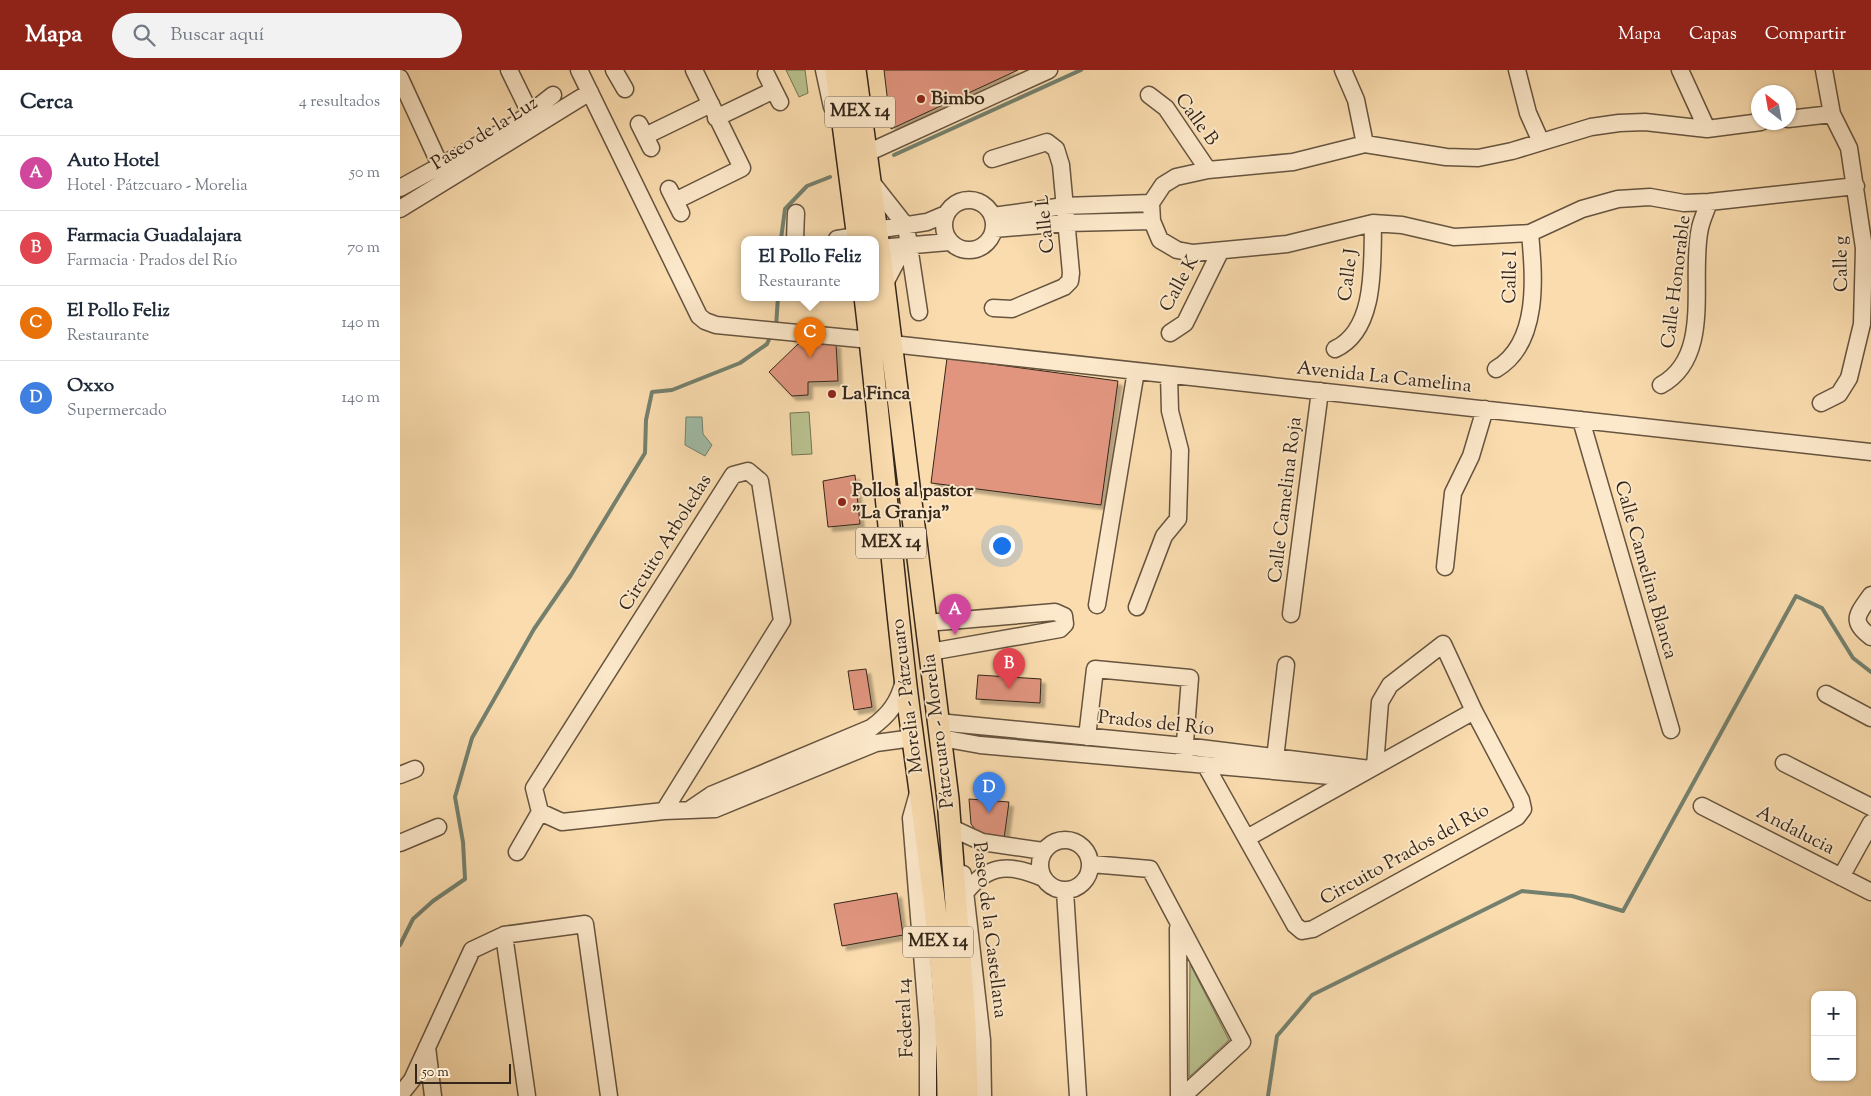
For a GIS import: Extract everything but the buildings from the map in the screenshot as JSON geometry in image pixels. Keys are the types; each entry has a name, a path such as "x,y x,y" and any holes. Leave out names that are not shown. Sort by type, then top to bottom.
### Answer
{"main road":[{"path":"836,70 855,150"},
{"name":"Pátzcuaro - Morelia","path":"855,70 855,150 868,178 861,236"},
{"name":"MEX 14","path":"855,150 861,236"},
{"name":"Pátzcuaro - Morelia","path":"879,275 884,285 892,344 948,799 965,1022 967,1096"},
{"name":"Morelia - Pátzcuaro","path":"865,301 905,677 939,953 948,1064 948,1096"}],"street":[{"path":"509,70 530,113"},
{"path":"579,70 698,316 716,325 870,340"},
{"path":"675,201 742,168 694,70"},
{"path":"824,70 832,107 855,150 1049,70"},
{"path":"1342,70 1356,100 1365,144"},
{"path":"1517,70 1528,113 1541,142"},
{"path":"1680,70 1707,129"},
{"name":"Calle g","path":"1821,404 1839,394 1849,378 1862,324 1864,248 1849,148 1832,114 1824,70"},
{"path":"617,71 624,90"},
{"path":"645,136 713,111 777,96 766,74"},
{"path":"400,78 440,165"},
{"name":"Paseo de la Luz","path":"400,209 590,92"},
{"name":"Paseo de la Luz","path":"400,188 516,124 553,95"},
{"name":"Calle B","path":"1149,95 1166,108 1208,170"},
{"path":"1796,118 1832,114"},
{"path":"1751,123 1707,129 1645,122 1619,122 1591,127 1512,151 1478,158 1446,156 1365,144 1293,162 1208,170 1176,177 1163,185 1151,203 1152,221 1160,240 1177,250 1193,253 1220,252 1287,244 1373,223 1402,225 1454,237 1530,234 1582,209 1618,198 1650,197 1684,203 1709,202 1856,186"},
{"name":"Calle L","path":"992,160 1047,142 1056,149 1061,165 1071,273 1070,281 1064,287 1012,309 993,308"},
{"path":"868,178 906,226 919,312"},
{"path":"871,236 927,222 946,214 958,203 974,200 988,209 993,222 986,244 972,251 956,247 949,242 944,228 946,214"},
{"name":"Calle Honorable","path":"1661,386 1673,379 1688,358 1698,305 1700,229 1709,202"},
{"path":"993,222 1064,206 1151,203"},
{"path":"795,236 796,212"},
{"path":"993,222 1152,221"},
{"name":"Calle J","path":"1335,349 1351,338 1362,318 1369,297 1372,280 1373,223"},
{"name":"Calle I","path":"1496,368 1513,356 1532,309 1534,282 1530,234"},
{"path":"879,241 908,245 949,242"},
{"path":"884,285 908,245"},
{"name":"Calle K","path":"1170,333 1185,323 1220,252"},
{"name":"Avenida La Camelina","path":"892,344 1871,452"},
{"path":"1097,605 1136,371"},
{"path":"1137,607 1164,536 1178,519 1180,450 1170,410 1169,375"},
{"name":"Calle Camelina Roja","path":"1292,614 1320,391"},
{"path":"1445,566 1453,493 1471,456 1485,410"},
{"name":"Calle Camelina Blanca","path":"1581,420 1671,730"},
{"name":"Circuito Arboledas","path":"540,812 534,788 733,475 748,471 760,481 782,621 664,811"},
{"path":"1871,595 1859,612 1857,622 1861,630 1871,637"},
{"path":"926,623 1055,612 1064,616 1065,624 1060,630 930,652"},
{"name":"Circuito Prados del Río","path":"1206,766 1295,925 1302,931 1313,929 1517,817 1523,809 1521,800 1474,711 1443,644 1390,686 1380,702 1372,767"},
{"path":"1274,764 1286,665"},
{"path":"1087,737 1096,670 1190,678 1184,762"},
{"path":"857,742 894,708 905,677"},
{"path":"1826,694 1871,718"},
{"path":"1247,838 1474,711"},
{"path":"940,730 980,745 1184,762 1206,766 1274,764 1353,778"},
{"name":"Prados del Río","path":"940,730 1087,737 1184,746 1274,764 1372,767"},
{"path":"517,852 540,812 562,822 689,810 711,795 857,742 876,743 913,738"},
{"path":"1784,763 1871,807"},
{"name":"Federal 14","path":"919,789 912,818 928,1028 928,1096"},
{"name":"Paseo de la Castellana","path":"948,799 956,830 966,892 982,1040 983,1096"},
{"name":"Andalucia","path":"1702,806 1871,892"},
{"path":"1841,877 1871,823"},
{"path":"400,843 438,826"},
{"path":"956,830 982,842 1043,852"},
{"path":"966,892 975,881 986,873 1010,868 1043,878 1056,889 1065,891 1080,886 1086,880 1091,864 1085,849 1072,840 1056,841 1043,852 1040,870 1043,878"},
{"path":"1091,864 1150,869 1242,1042 1183,1096"},
{"path":"1065,891 1078,1096"},
{"path":"400,1094 413,1088 427,1044 472,950 504,935 585,924 610,1096"},
{"path":"1178,924 1180,1096"},
{"path":"504,935 527,1096"},
{"path":"427,1044 433,1096"}],"green space":[{"path":"786,70 805,70 808,93 799,97"},
{"path":"809,412 812,454 792,455 790,413"},
{"path":"1190,964 1229,1040 1189,1077"}],"shaded area":[{"path":"686,417 702,417 703,434 712,445 705,456 685,445"}],"waterway":[{"path":"894,155 1081,70"},
{"path":"781,236 785,209 807,186 830,177"},
{"path":"776,327 778,301"},
{"path":"400,945 413,919 433,901 465,879 463,842 455,797 472,738 534,629 571,575 645,453 646,420 652,392 672,390 740,363 767,344 771,335"},
{"path":"1268,1096 1277,1036 1312,995 1522,891 1572,896 1623,911 1796,596 1822,608 1853,658 1871,672"}],"place":[{"name":"Bimbo","path":"921,99"},
{"name":"El Pollo Feliz","path":"810,358"},
{"name":"La Finca","path":"832,394"},
{"name":"Pollos al pastor \"La Granja\"","path":"842,502"},
{"name":"Auto Hotel","path":"955,635"},
{"name":"Farmacia Guadalajara","path":"1009,689"},
{"name":"Oxxo","path":"989,813"}]}
